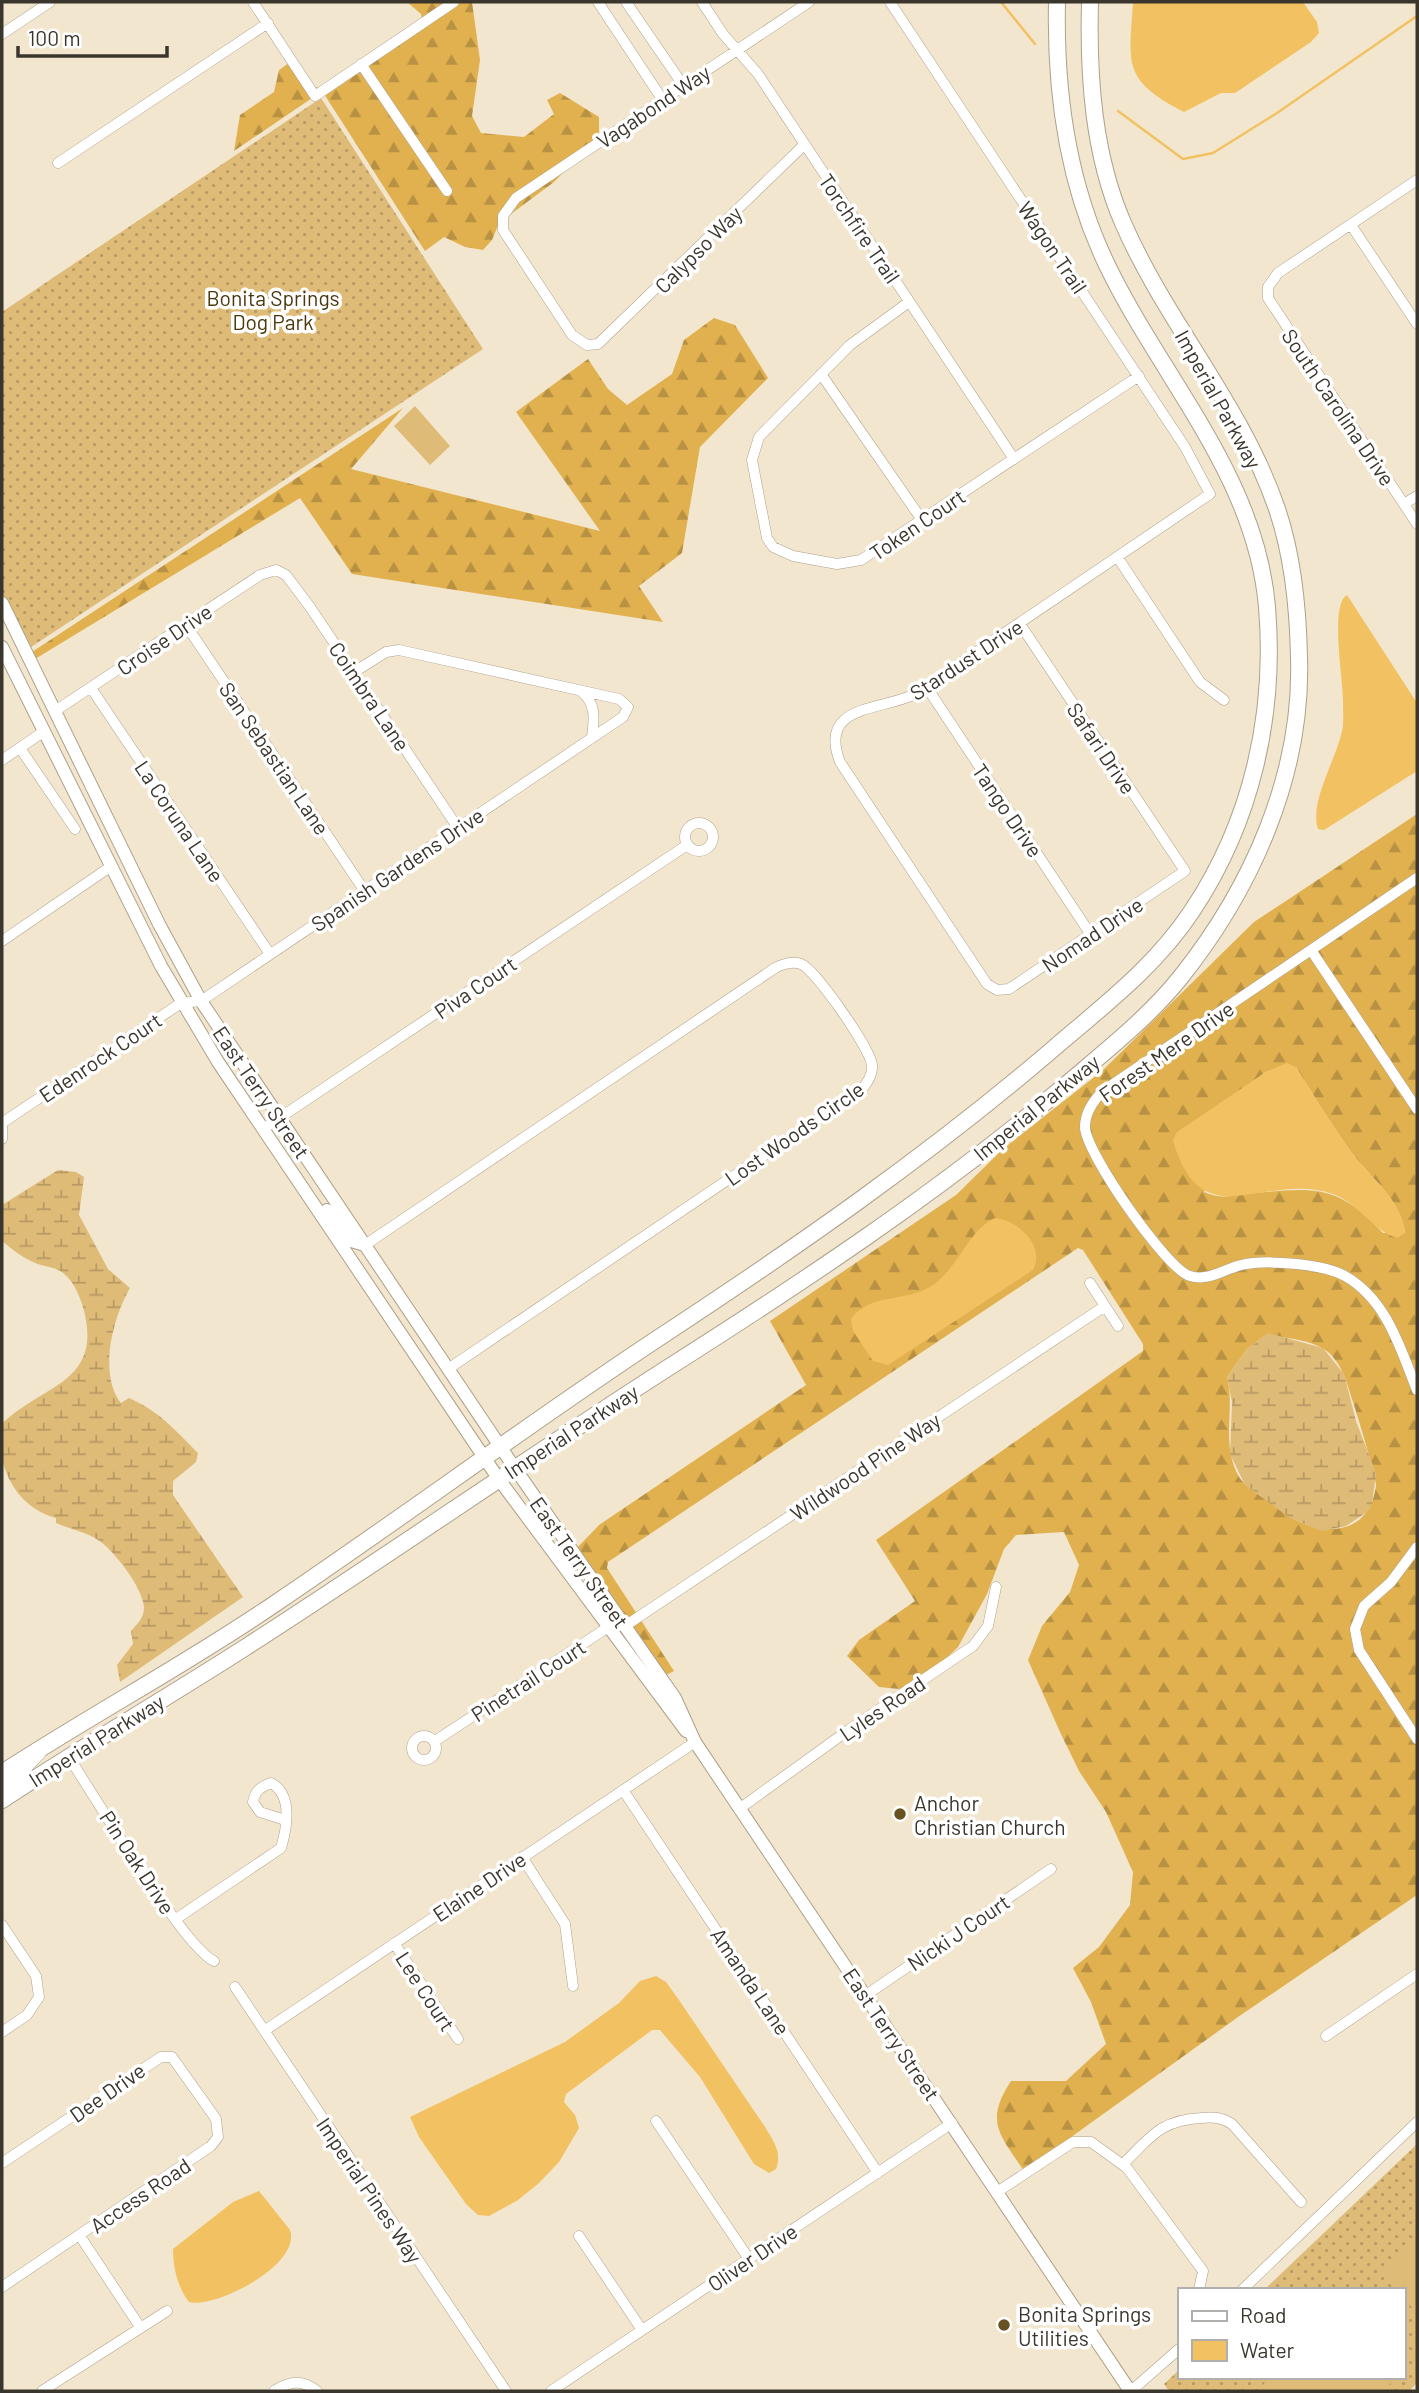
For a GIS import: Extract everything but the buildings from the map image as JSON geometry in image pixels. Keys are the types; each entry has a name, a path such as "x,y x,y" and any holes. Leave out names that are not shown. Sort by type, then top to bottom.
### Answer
{"main road":[{"name":"Imperial Parkway","path":"2,1773 50,1741 206,1650 862,1200 995,1098 1151,966 1193,910 1238,828 1258,755 1270,681 1266,600 1248,518 1223,461 1106,262 1080,193 1063,121 1056,40 1057,2"},
{"name":"Imperial Parkway","path":"2,1800 68,1756 248,1646 514,1467 842,1255 1014,1129 1090,1065 1174,985 1220,925 1262,847 1289,760 1300,665 1295,587 1277,509 1246,437 1158,295 1120,218 1098,136 1088,60 1090,2"}],"street":[{"path":"2,34 50,2"},
{"path":"253,2 315,96 454,2"},
{"path":"598,2 662,99"},
{"path":"626,2 682,85"},
{"name":"Torchfire Trail","path":"702,2 723,34 739,49 1014,459"},
{"name":"Vagabond Way","path":"587,345 572,335 526,267 503,230 503,216 516,198 810,2"},
{"name":"Wagon Trail","path":"890,2 1139,376 1198,467 1210,494"},
{"path":"58,163 268,23"},
{"path":"361,64 447,191"},
{"name":"Calypso Way","path":"587,345 598,344 607,338 804,145"},
{"path":"1417,180 1352,225 1417,324"},
{"name":"South Carolina Drive","path":"1352,225 1278,273 1268,288 1268,298 1417,524"},
{"name":"Token Court","path":"909,302 863,333 759,437 753,448 752,460 767,538 773,547 793,556 849,564 861,561 1139,376"},
{"path":"821,374 922,520"},
{"name":"Stardust Drive","path":"997,990 987,984 839,762 835,751 835,738 846,717 857,710 902,700 926,686 1210,494"},
{"path":"1405,504 1417,496"},
{"path":"1118,558 1200,682 1224,700"},
{"name":"Croise Drive","path":"55,711 260,575 276,570"},
{"name":"Coimbra Lane","path":"276,570 286,575 458,828"},
{"name":"East Terry Street","path":"2,603 159,924 201,1000 514,1467 675,1698 695,1742 1130,2391"},
{"name":"Safari Drive","path":"1020,624 1185,871"},
{"name":"San Sebastian Lane","path":"186,625 364,890"},
{"path":"2,648 110,867 181,1003 498,1478 666,1708 695,1742"},
{"name":"Spanish Gardens Drive","path":"201,1000 623,717 628,707 619,699 399,650 386,652 354,672"},
{"name":"Tango Drive","path":"926,686 1091,934"},
{"name":"La Coruna Lane","path":"91,688 270,954"},
{"path":"581,691 589,699 594,712 592,738"},
{"path":"2,760 43,732"},
{"path":"20,748 75,830"},
{"name":"Piva Court","path":"263,1129 687,845"},
{"path":"2,941 110,867"},
{"name":"Nomad Drive","path":"997,990 1009,989 1185,871"},
{"name":"Forest Mere Drive","path":"1417,878 1103,1091 1087,1113 1087,1141 1159,1251 1176,1270 1200,1278 1212,1277 1245,1264 1316,1267 1338,1272 1367,1293 1381,1309 1417,1390"},
{"path":"1311,950 1417,1109"},
{"name":"Lost Woods Circle","path":"365,1245 775,968 787,963 800,964 811,970 848,1022 872,1065 870,1078 862,1089 448,1369"},
{"name":"Edenrock Court","path":"2,1139 2,1125 181,1003 201,1000"},
{"path":"286,1163 305,1178 351,1241 365,1245"},
{"path":"1090,1283 1118,1326"},
{"name":"Wildwood Pine Way","path":"623,1623 1105,1306"},
{"path":"1417,1547 1391,1582 1364,1606 1355,1629 1359,1650 1417,1739"},
{"name":"Lyles Road","path":"739,1809 850,1729 973,1646 988,1626 996,1587"},
{"name":"Pinetrail Court","path":"435,1741 608,1627 623,1623"},
{"name":"Imperial Parkway","path":"2,1786 23,1772 50,1741"},
{"name":"Elaine Drive","path":"264,2031 695,1742"},
{"name":"Pin Oak Drive","path":"68,1756 176,1919 202,1955 214,1961"},
{"name":"Amanda Lane","path":"623,1790 878,2172"},
{"path":"176,1919 281,1848 287,1830 285,1820"},
{"path":"522,1857 565,1924 573,1986"},
{"name":"Nicki J Court","path":"866,1995 1051,1869"},
{"path":"2,1925 39,1986 35,2006 2,2032"},
{"name":"Lee Court","path":"394,1943 458,2039"},
{"path":"1326,2036 1417,1974"},
{"name":"Imperial Pines Way","path":"235,1987 506,2391"},
{"name":"Dee Drive","path":"2,2163 161,2057 172,2057 189,2077 216,2119 218,2137"},
{"path":"1123,2164 1150,2137 1176,2119 1218,2117 1232,2124 1301,2202"},
{"path":"656,2121 750,2259"},
{"path":"1244,2288 1417,2122"},
{"name":"Oliver Drive","path":"551,2391 952,2123"},
{"name":"Access Road","path":"140,2327 80,2236 192,2161 218,2137"},
{"path":"997,2192 1082,2140 1103,2149 1123,2164 1203,2272 1199,2288"},
{"path":"2,2287 80,2236"},
{"path":"579,2236 642,2330"},
{"path":"42,2391 167,2311"},
{"path":"1130,2391 1178,2351"},
{"path":"274,2391 297,2382 308,2384 317,2391"}],"green space":[{"path":"407,2 472,2 480,60 472,116 481,133 524,137 554,114 547,100 560,93 599,117 599,136 554,182 499,223 492,240 483,250 465,247 444,237 425,251 324,94 318,94 234,151 240,115 274,92 279,70 289,63 314,87 325,88 423,28 421,14"},
{"name":"Bonita Springs Dog Park","path":"321,98 483,349 25,651 2,603 2,312"},
{"path":"714,318 735,325 768,378 700,447 682,553 639,586 663,622 352,574 300,498 35,659 32,652 403,408 351,469 600,531 516,412 588,359 608,389 627,405 672,374 684,340"},
{"path":"415,406 450,446 430,465 394,426"},
{"path":"1417,814 1417,1895 1238,2017 1024,2171 1002,2138 998,2128 998,2107 1011,2081 1066,2081 1106,2044 1091,2002 1073,1968 1099,1947 1130,1905 1133,1872 1106,1812 1079,1771 1028,1660 1042,1626 1070,1592 1079,1565 1064,1532 1016,1535 1004,1549 987,1594 958,1647 927,1677 899,1689 879,1687 847,1656 859,1640 915,1601 876,1540 1143,1351 1143,1344 1083,1250 1078,1248 608,1562 607,1568 674,1671 666,1675 577,1548 599,1525 806,1385 770,1321 956,1195 1004,1148 1102,1071 1254,922","holes":["1282,1066 1296,1067 1345,1143 1398,1210 1405,1233 1383,1233 1351,1204 1321,1192 1288,1190 1225,1196 1204,1192 1232,1096 1266,1072","1267,1334 1307,1342 1322,1348 1332,1356 1343,1373 1362,1430 1376,1485 1372,1503 1363,1516 1352,1524 1323,1529 1293,1519 1249,1488 1236,1471 1230,1448 1227,1377 1247,1349"]},
{"path":"58,1170 76,1172 84,1177 79,1215 108,1269 130,1288 118,1314 110,1345 110,1377 114,1391 121,1403 129,1398 158,1415 198,1453 196,1462 173,1481 173,1495 243,1597 120,1682 117,1665 133,1644 131,1631 144,1612 139,1591 119,1560 98,1540 56,1523 56,1518 28,1504 9,1479 1,1454 2,1424 17,1411 64,1381 76,1370 84,1356 87,1338 85,1315 71,1281 54,1268 28,1260 2,1241 2,1205"},
{"path":"1268,1333 1323,1348 1344,1374 1356,1421 1376,1473 1372,1504 1367,1512 1346,1526 1322,1531 1290,1518 1245,1485 1230,1454 1232,1402 1227,1377 1247,1349"},
{"path":"1417,2144 1417,2383 1409,2391 1169,2391 1164,2384 1178,2371 1178,2379 1405,2379 1405,2288 1266,2288"},
{"path":"1417,2240 1417,2313 1405,2299 1405,2288 1395,2288 1381,2272"},
{"path":"1269,2379 1395,2379 1383,2391 1256,2391"}],"water":[{"path":"1133,2 1303,2 1317,22 1319,33 1311,42 1235,93 1221,93 1184,112 1149,90 1134,69 1131,56"},
{"path":"1347,595 1417,703 1417,771 1324,830 1318,829 1317,806 1343,728 1338,628 1342,602"},
{"path":"1287,1063 1296,1067 1345,1143 1398,1210 1405,1233 1398,1238 1381,1230 1351,1204 1333,1194 1308,1189 1238,1196 1218,1195 1200,1188 1185,1170 1173,1140 1177,1132 1266,1072"},
{"path":"995,1218 1012,1223 1027,1235 1036,1252 1033,1270 888,1365 873,1361 853,1331 851,1319 868,1305 923,1291 933,1285 950,1268 978,1231"},
{"path":"656,1976 666,1982 679,2000 765,2127 778,2152 776,2169 769,2173 754,2164 700,2077 660,2030 652,2030 566,2094 564,2102 575,2115 579,2128 559,2162 518,2200 489,2216 478,2215 466,2204 419,2137 410,2117 565,2042 619,2003 640,1981"},
{"path":"259,2191 290,2230 290,2243 283,2257 270,2270 236,2291 202,2302 189,2302 177,2277 173,2249 233,2202"}],"waterway":[{"path":"1001,2 1035,44"},
{"path":"1118,111 1183,159 1213,153 1277,113 1417,16"}],"place":[{"name":"Anchor Christian Church","path":"900,1814"},
{"name":"Bonita Springs Utilities","path":"1004,2325"}]}
